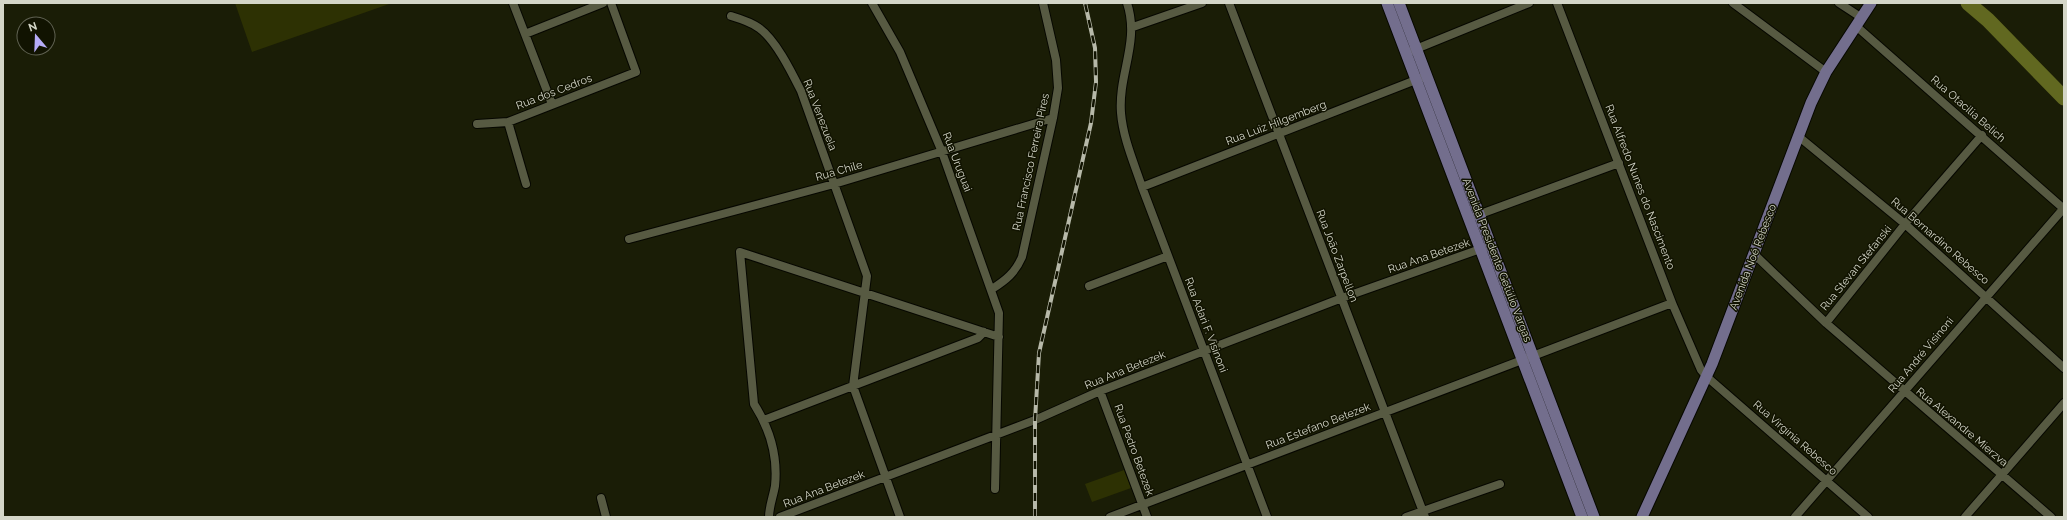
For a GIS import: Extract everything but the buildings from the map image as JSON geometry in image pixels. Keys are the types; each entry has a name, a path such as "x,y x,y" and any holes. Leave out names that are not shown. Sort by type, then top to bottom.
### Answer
{"main road":[{"name":"Avenida Presidente Getúlio Vargas","path":"1387,3 1411,50 1422,78 1474,216 1522,359 1582,517"},
{"name":"Avenida Presidente Getúlio Vargas","path":"1399,3 1411,50"},
{"name":"Avenida Noé Rebesco","path":"1642,517 1706,377 1754,255 1798,136 1826,72 1871,3"},
{"name":"Avenida Presidente Getúlio Vargas","path":"1485,248 1534,355 1594,517"}],"street":[{"path":"514,3 552,104"},
{"path":"525,34 603,3"},
{"name":"Rua dos Cedros","path":"477,124 508,122 636,72 611,3"},
{"name":"Rua Uruguai","path":"872,3 900,52 942,152 992,289 999,313 995,489"},
{"name":"Rua Francisco Ferreira Pires","path":"992,289 1008,278 1016,270 1022,257 1053,118 1058,88 1056,60 1043,3"},
{"path":"1127,3 1132,27 1202,3"},
{"name":"Rua João Zarpellon","path":"1229,3 1424,514"},
{"path":"1411,50 1529,3"},
{"name":"Rua Alfredo Nunes do Nascimento","path":"1557,3 1672,303 1696,361 1706,377"},
{"path":"1733,3 1826,72"},
{"name":"Rua Otacilia Belich","path":"1839,3 2064,209"},
{"name":"Rua Venezuela","path":"731,16 747,21 761,29 787,62 801,91 867,276 853,386"},
{"name":"Rua Adari F. Visinoni","path":"1132,27 1121,97 1121,113 1126,140 1142,187 1249,465 1267,517"},
{"name":"Rua Luiz Hilgemberg","path":"1142,187 1422,78"},
{"name":"Rua Chile","path":"629,239 834,184 1053,118"},
{"path":"508,122 526,184"},
{"name":"Rua Stevan Stefanski","path":"1826,323 1906,224 1982,135"},
{"name":"Rua Bernardino Rebesco","path":"1798,136 1906,224 2064,368"},
{"path":"1474,216 1619,163"},
{"name":"Rua André Visinoni","path":"1795,517 1905,392 1986,296 2064,209"},
{"name":"Rua Ana Betezek","path":"780,517 1035,420 1100,391 1342,298 1485,248"},
{"path":"769,517 775,486 775,461 770,437 764,420 754,404 740,252 864,294 999,337"},
{"name":"Rua Alexandre Mierzva","path":"1754,255 1826,323 2050,517"},
{"path":"1089,286 1168,256"},
{"name":"Rua Estefano Betezek","path":"1110,517 1249,465 1385,411 1672,303"},
{"path":"764,420 978,338 984,332"},
{"name":"Rua Virginia Rebesco","path":"1706,377 1868,517"},
{"path":"853,386 900,517"},
{"name":"Rua Pedro Betezek","path":"1100,391 1147,517"},
{"path":"1965,517 2064,403"},
{"path":"1406,517 1424,514 1500,484"},
{"path":"602,498 606,517"}],"green space":[{"path":"235,3 392,3 252,52"},
{"path":"1124,470 1131,488 1092,502 1085,484"}],"waterway":[{"path":"1968,3 1988,20 2064,98"}],"railway":[{"path":"1035,517 1035,420 1039,353 1091,123 1096,82 1095,48 1085,3"}]}
